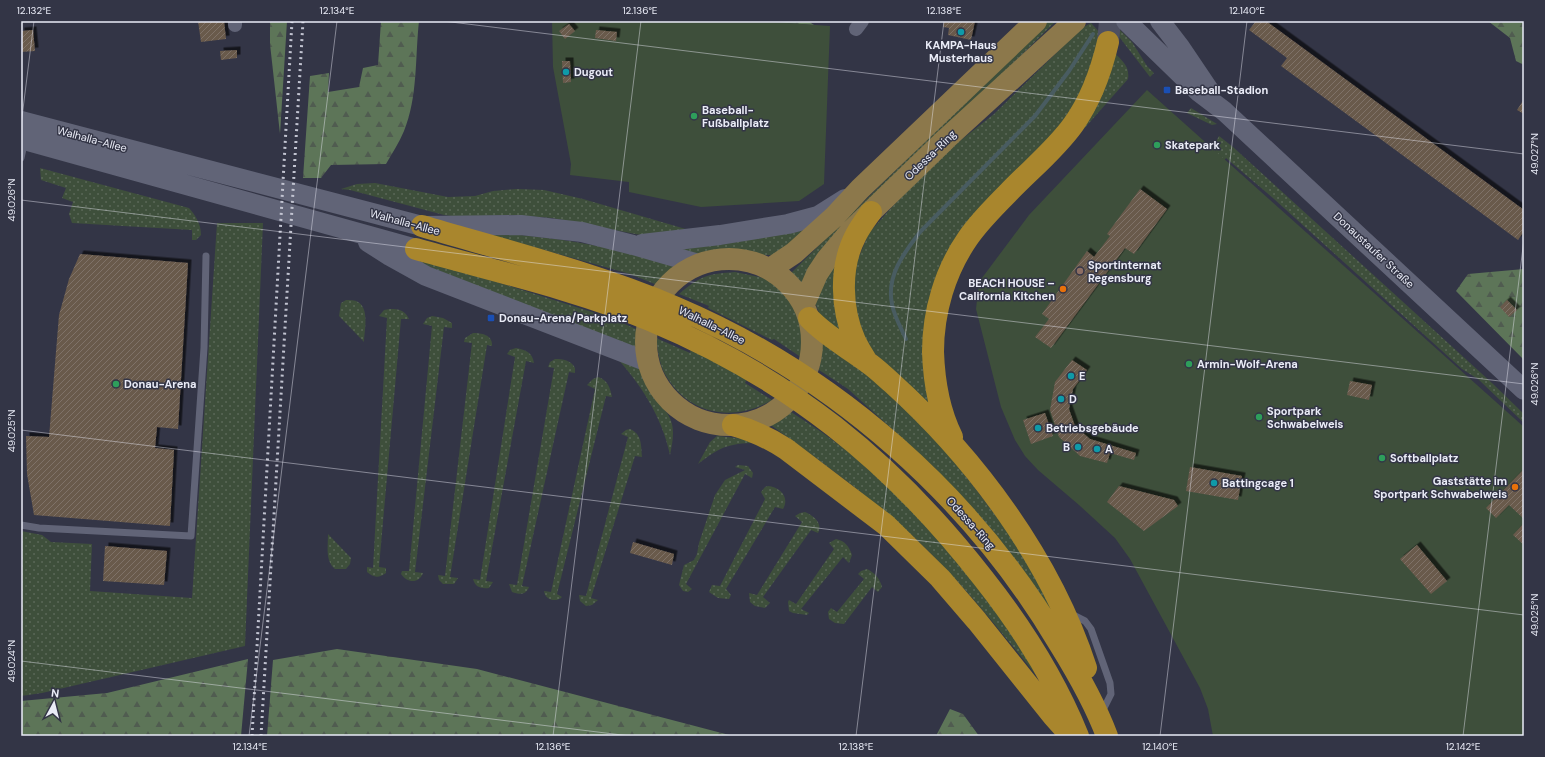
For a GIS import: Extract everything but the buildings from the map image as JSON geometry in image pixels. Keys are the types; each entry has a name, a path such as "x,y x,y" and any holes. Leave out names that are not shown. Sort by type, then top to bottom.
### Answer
{"highway":[{"path":"957,449 943,416 935,380 933,362 935,324 950,270 969,237 1008,193 1062,139 1074,124 1092,94 1099,77 1108,42"},
{"path":"868,362 855,342 849,322 845,305 844,281 847,260 856,236 871,212"},
{"name":"Walhalla-Allee","path":"422,226 598,278 638,292 679,308 777,359"},
{"name":"Walhalla-Allee","path":"416,249 551,287 629,312 717,351 766,378 807,405 841,431 883,467 910,493 958,545 996,594 1027,638 1048,674 1078,736"},
{"path":"806,311 822,331 868,362 913,403 957,449 980,477 1020,535 1051,586 1064,612 1080,651 1104,727"},
{"name":"Odessa-Ring","path":"777,359 854,412 899,449 930,478 983,535 1016,576 1044,618 1080,678 1104,727"},
{"path":"733,425 751,430 773,440 886,525 940,578 977,620 1053,716 1071,736"}],"main road":[{"path":"770,269 794,253 834,217 860,189 1036,21"},
{"name":"Odessa-Ring","path":"806,311 817,274 827,259 849,233 946,139 1075,21"},
{"name":"Donaustaufer Straße","path":"1126,21 1199,92 1224,111 1524,390"},
{"name":"Donaustaufer Straße","path":"1160,21 1180,47 1224,111"},
{"name":"Walhalla-Allee","path":"25,135 422,226"},
{"name":"Walhalla-Allee","path":"25,135 416,249"},
{"path":"633,245 720,235 788,224 818,216 860,189"},
{"path":"422,226 521,225 582,232 699,264"},
{"path":"343,228 426,276 648,362"},
{"path":"729,259 747,261 770,269 783,278 795,290 806,311 813,340 811,361 803,381 790,399 774,412 754,421 733,425 716,424 692,416 672,403 657,384 648,362 646,338 650,315 661,293 678,276 699,264 729,259"}],"lane":[{"path":"21,525 39,528 191,536 204,348 206,256"}],"green space":[{"path":"270,21 287,21 280,134 270,44"},
{"path":"381,21 419,21 412,105 400,140 386,164 331,165 321,178 303,178 310,76 329,73 328,92 359,87 363,68 378,65"},
{"name":"Baseball- Fußballplatz","path":"552,21 757,21 830,26 824,184 799,201 701,207 629,192 629,182 570,175 571,164 553,67"},
{"path":"757,21 808,21 814,25"},
{"path":"1048,21 1056,21 843,230 803,284 791,273"},
{"path":"1488,21 1524,21 1524,65 1516,61 1510,38"},
{"path":"1091,23 1101,34 1098,51 1073,111 945,267 942,423 892,369 872,351 861,331 853,309 853,271 869,233 907,190 951,148 994,114 1082,28"},
{"path":"1118,28 1132,42 1147,66 1154,73 1150,77 1117,34"},
{"path":"1114,52 1127,67 1128,79 1082,131"},
{"name":"Sportpark Schwabelweis","path":"1147,90 1524,427 1524,736 1213,736 1208,709 1200,688 1130,559 1115,538 1038,470 1025,456 1015,440 1001,407 976,309 979,282 1029,215"},
{"path":"1191,108 1217,124 1212,125 1187,113"},
{"path":"1219,136 1233,147 1492,383 1524,414 1524,423 1478,379 1462,369 1274,199 1226,158 1211,177 1199,174"},
{"path":"40,168 189,208 198,220 201,235 196,240 192,240 192,230 72,223 69,214 73,202 62,198 66,188 41,180"},
{"path":"375,183 448,197 475,196 493,191 517,189 544,190 583,199 689,230 651,237 552,218 510,215 460,217 444,215 350,190 341,189 357,184"},
{"path":"217,223 263,223 245,646 42,693 21,696 21,531 42,535 51,542 92,544 90,591 192,598"},
{"path":"816,225 773,255 761,255 741,250 725,250 708,252 695,256 651,246"},
{"path":"484,233 558,239 606,247 678,265 657,285 630,274"},
{"path":"847,244 852,343 823,322 815,303 816,288"},
{"path":"405,253 611,318 636,329 636,350 415,261"},
{"path":"1524,269 1524,360 1456,291 1468,274"},
{"path":"735,272 764,278 776,278 785,285 795,298 807,330 807,349 805,360 774,339 772,340 708,308 709,306 679,294 693,283 704,277"},
{"path":"346,300 357,301 362,305 366,321 364,342 339,316 341,303"},
{"path":"390,309 401,311 406,314 409,319 401,319 379,567 386,568 386,573 376,577 367,572 367,567 373,568 387,318 379,316 384,310"},
{"path":"432,316 443,318 452,323 452,328 444,327 415,572 423,573 416,581 410,581 401,574 402,571 409,571 432,326 423,324 427,318"},
{"path":"473,333 480,333 489,337 492,342 492,346 487,345 450,577 458,578 454,584 443,584 439,580 438,575 445,576 472,343 464,342 465,338"},
{"path":"656,338 690,353 691,349 747,379 745,383 772,400 757,407 727,413 712,411 699,406 686,399 675,388 665,374 660,361"},
{"path":"822,338 927,425 1024,553 1072,649 989,529 935,468 848,389 819,370 822,354"},
{"path":"516,348 528,352 532,356 534,363 526,361 486,581 493,582 489,588 483,588 477,586 473,579 480,580 515,357 507,354 510,350"},
{"path":"612,353 638,365 645,383 654,399 665,410 670,418 673,433 670,455 661,427 648,400 631,375"},
{"path":"555,359 564,360 571,363 575,368 575,373 569,372 522,586 529,587 526,592 518,594 512,592 509,584 517,585 554,368 548,367 550,362"},
{"path":"598,377 606,382 612,397 606,396 557,594 562,597 557,600 551,600 546,597 544,591 551,592 595,389 587,385 593,379"},
{"path":"785,408 820,431 875,471 921,516 991,600 1048,690 977,603 919,542 866,496 764,420"},
{"path":"630,429 639,437 642,457 635,456 591,598 598,600 592,605 586,606 580,601 579,595 586,596 628,437 621,434"},
{"path":"717,436 746,439 761,443 727,446 698,464 710,442"},
{"path":"738,465 748,466 753,473 752,478 745,474 686,584 692,589 688,592 683,591 679,585 684,565 694,560 697,554 699,543 715,495 725,480 745,470 735,467"},
{"path":"768,486 776,488 783,493 785,505 783,509 775,507 726,589 731,595 729,599 718,598 709,592 712,585 720,586 765,499 761,492"},
{"path":"805,512 817,520 819,526 818,533 811,530 763,597 770,603 765,608 755,606 750,602 749,593 757,595 802,522 795,516"},
{"path":"328,534 351,558 350,564 346,569 335,569 332,566 328,558"},
{"path":"836,539 846,544 850,549 852,555 849,563 843,557 801,609 809,613 807,615 789,611 789,600 796,604 834,549 829,543"},
{"path":"867,569 877,576 882,587 878,592 872,587 844,624 835,623 829,619 828,612 831,608 837,612 864,579 858,574"},
{"path":"337,649 477,669 733,736 267,736 273,660"},
{"path":"248,659 241,736 21,736 21,701 107,693"},
{"path":"950,709 963,714 979,736 938,736 937,734"}],"waterway":[{"path":"906,339 894,313 891,294 894,274 908,248 920,232 1035,116 1069,71 1093,34"}],"tunnel":[{"path":"1108,42 1110,21"}],"railway":[{"path":"252,736 292,21"},
{"path":"261,736 303,21"}],"place":[{"name":"KAMPA-Haus Musterhaus","path":"961,32"},
{"name":"Dugout","path":"566,72"},
{"name":"Baseball-Stadion","path":"1167,90"},
{"name":"Baseball- Fußballplatz","path":"694,116"},
{"name":"Skatepark","path":"1157,145"},
{"name":"Sportinternat Regensburg","path":"1080,271"},
{"name":"BEACH HOUSE – California Kitchen","path":"1063,289"},
{"name":"Donau-Arena/Parkplatz","path":"491,318"},
{"name":"Armin-Wolf-Arena","path":"1189,364"},
{"name":"E","path":"1071,376"},
{"name":"Donau-Arena","path":"116,384"},
{"name":"D","path":"1061,399"},
{"name":"Sportpark Schwabelweis","path":"1259,417"},
{"name":"Betriebsgebäude","path":"1038,428"},
{"name":"B","path":"1078,447"},
{"name":"A","path":"1097,449"},
{"name":"Softballplatz","path":"1382,458"},
{"name":"Battingcage 1","path":"1214,483"},
{"name":"Gaststätte im Sportpark Schwabelweis","path":"1515,487"}]}
